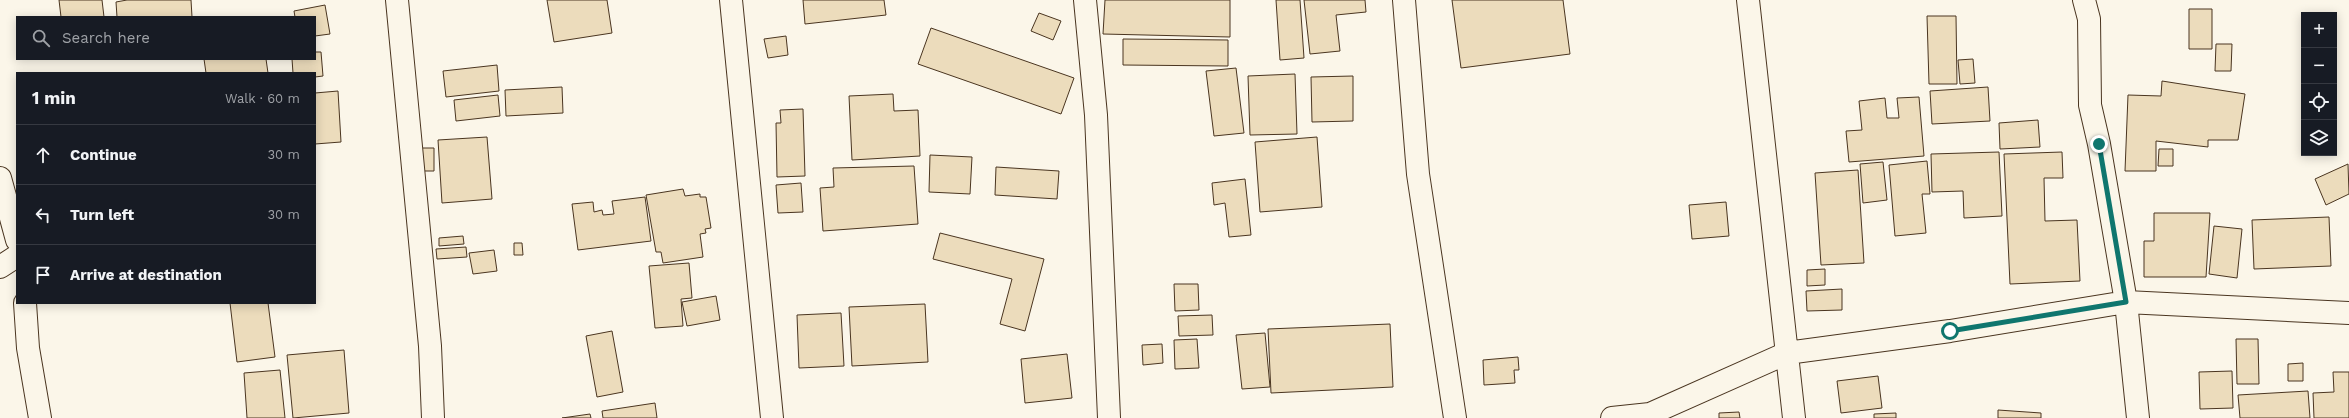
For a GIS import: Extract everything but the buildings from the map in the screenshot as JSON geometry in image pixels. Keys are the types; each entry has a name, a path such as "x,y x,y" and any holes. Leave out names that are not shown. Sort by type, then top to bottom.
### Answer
{"street":[{"path":"397,0 430,346 433,418"},
{"path":"731,0 772,418"},
{"path":"1085,0 1096,115 1109,418"},
{"path":"1404,0 1418,174 1455,418"},
{"path":"1748,0 1794,418"},
{"path":"2084,0 2089,19 2090,105 2099,144 2126,302 2138,418"},
{"path":"0,178 16,236"},
{"path":"0,267 16,257"},
{"path":"1612,418 1650,414 1787,353 1950,331 2126,302 2349,313"},
{"path":"25,304 28,348 40,418"}],"route":[{"path":"1950,331 2126,302 2099,144"}]}
